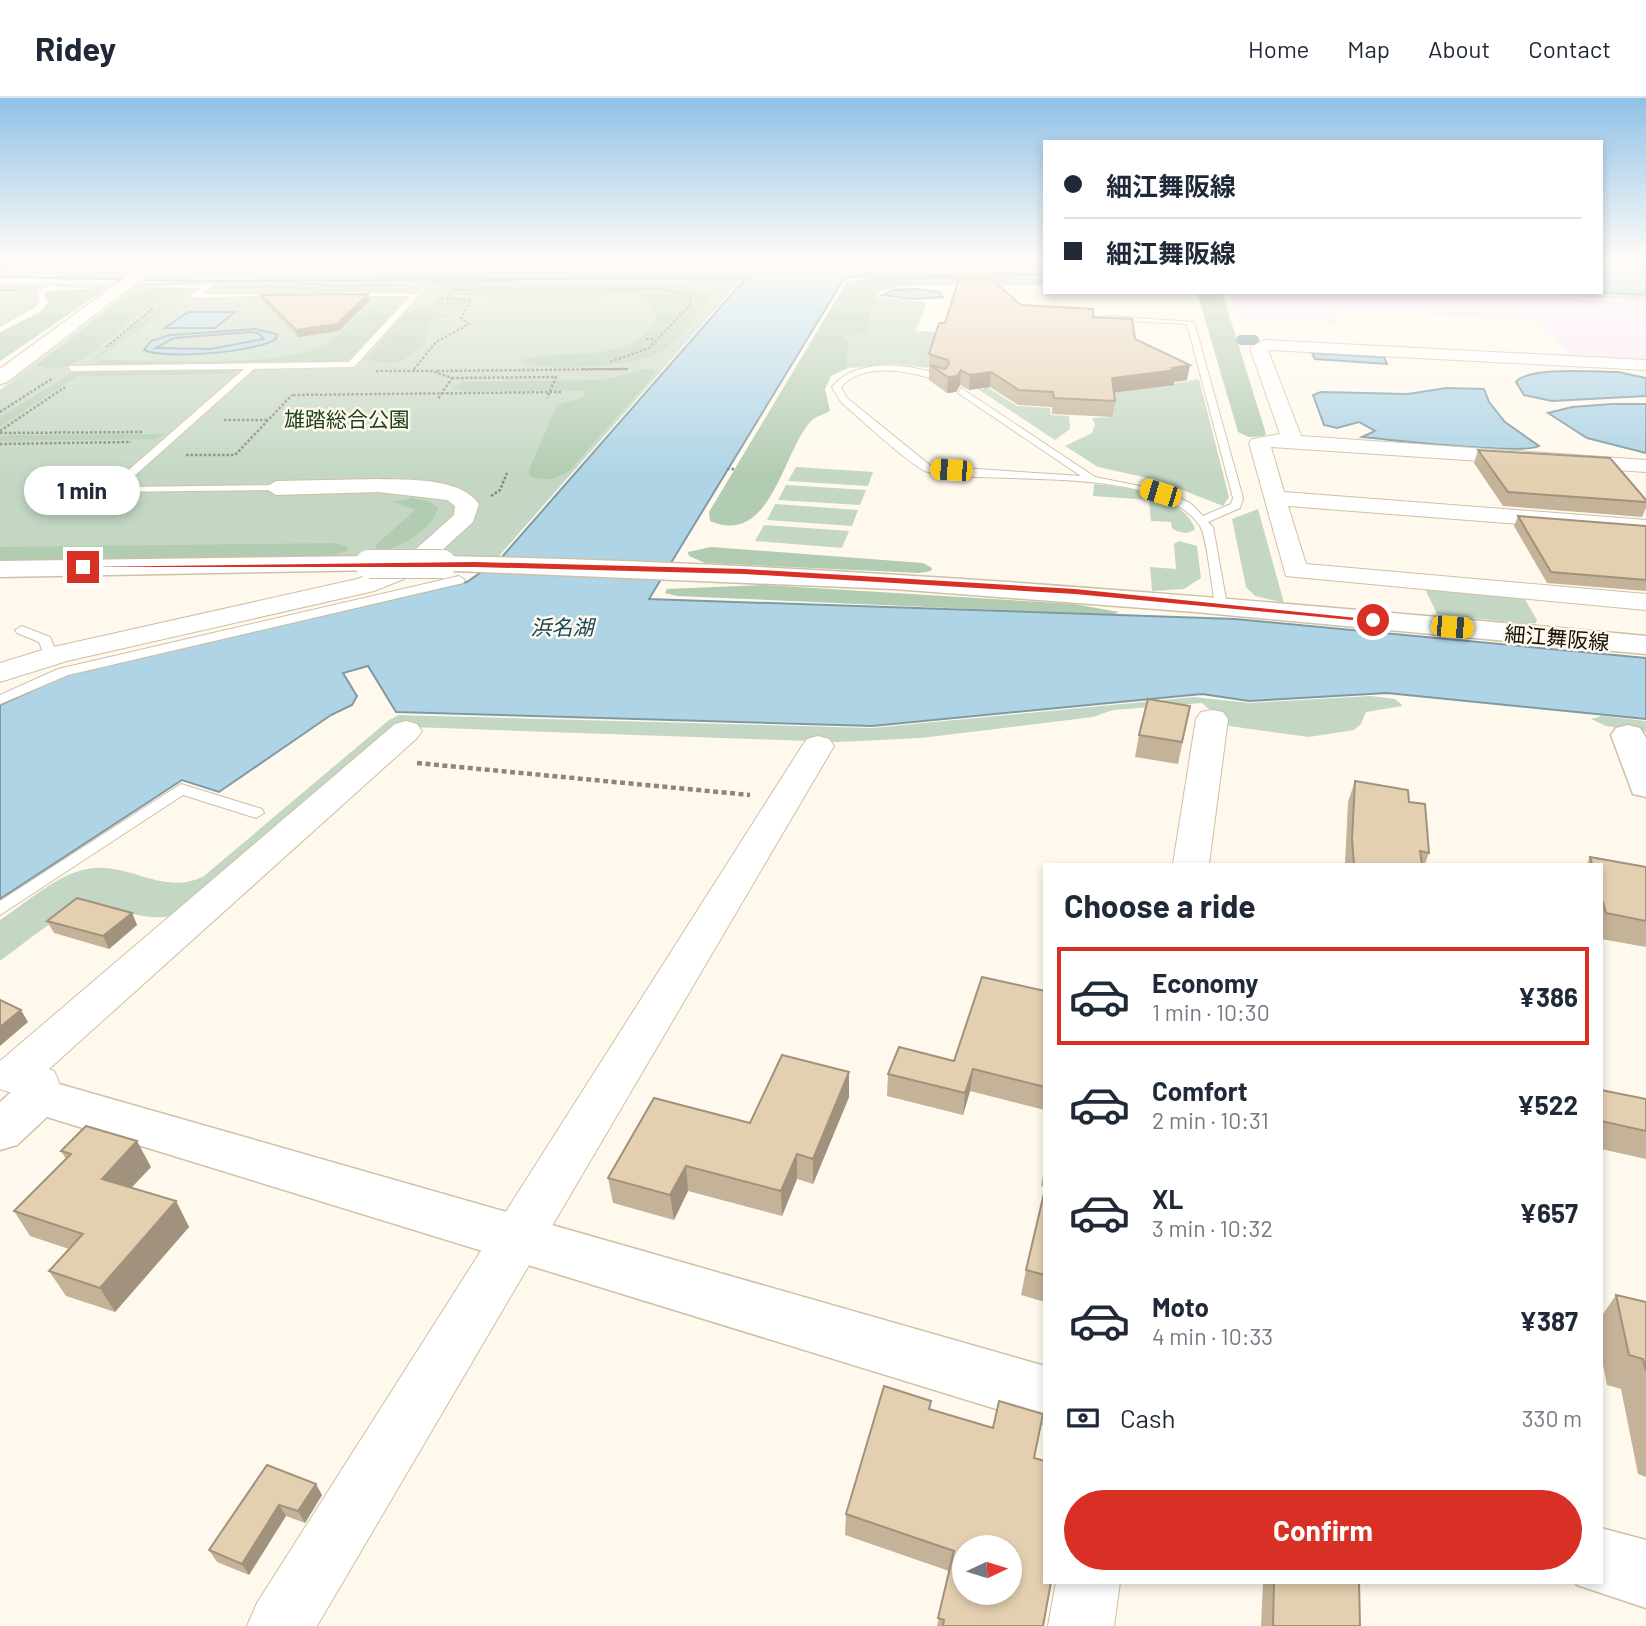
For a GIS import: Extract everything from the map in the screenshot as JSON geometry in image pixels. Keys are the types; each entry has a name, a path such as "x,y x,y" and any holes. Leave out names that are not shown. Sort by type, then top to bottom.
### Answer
{"main road":[{"path":"0,378 65,332"},
{"name":"細江舞阪線","path":"0,569 369,564 683,570 898,579 1220,605 1646,645"},
{"path":"1628,736 1646,786"},
{"path":"0,1131 38,1096 1043,1394"},
{"path":"1603,1562 1646,1574"}],"street":[{"path":"1293,441 1259,348 1264,345 1646,365"},
{"path":"1646,466 1267,439 1259,443 1295,571 1646,602"},
{"path":"276,488 425,487 458,495 467,504 449,567"},
{"path":"1276,498 1646,527"},
{"path":"0,673 51,656 365,585 395,574"},
{"path":"1191,863 1212,719"},
{"path":"38,1096 38,1083 12,1076 406,732"},
{"path":"280,1626 818,746"},
{"path":"1081,1626 1088,1584"}],"lane":[{"path":"71,368 351,365 381,332"},
{"path":"1194,332 1238,498 1236,506 1203,520"},
{"path":"252,366 112,490 276,488"},
{"path":"943,379 919,371 881,369 849,375 836,387 844,400 928,468 1093,480 1160,493 1186,505 1208,527 1220,605"},
{"path":"961,391 1093,480"},
{"path":"0,700 63,672 449,567"},
{"path":"22,630 45,640 51,656"},
{"path":"0,909 181,789 256,813"}],"path":[{"path":"0,412 107,345 122,332"},
{"path":"413,371 436,342 454,332"},
{"path":"432,371 628,369 610,362 649,348 664,332"},
{"path":"646,339 664,339"},
{"path":"452,378 556,377 547,398"},
{"path":"438,399 450,382"},
{"path":"186,455 235,455 299,388"},
{"path":"293,395 563,392"},
{"path":"326,401 331,395"},
{"path":"224,420 269,420"},
{"path":"0,433 179,431"},
{"path":"0,444 167,442"},
{"path":"727,469 735,469"},
{"path":"375,759 755,796"}],"shaded area":[{"path":"1548,332 1646,332 1646,362 1571,357"}],"green space":[{"path":"0,332 42,332 0,361"},
{"path":"0,332 42,332 0,361"},
{"name":"雄踏総合公園","path":"75,332 695,332 499,556 0,561 0,390"},
{"path":"79,332 116,332 94,351 65,367 51,369 37,365"},
{"path":"124,332 136,332 98,358 93,359"},
{"path":"341,332 375,332 351,358 339,362 90,365 101,360 208,362 262,359 312,350"},
{"path":"389,332 424,332 426,342 407,358 383,363 367,358"},
{"path":"682,332 657,354 629,362 547,367 520,361 612,350 630,344 645,334"},
{"path":"817,332 866,332 844,336 850,342 846,354 848,368 831,376 825,389 830,411 811,421 761,509 747,521 731,525 710,521 709,512"},
{"path":"864,332 944,332 941,369 893,364 848,368 846,354 850,342 844,336"},
{"path":"1209,332 1234,332 1266,434 1249,437 1238,432"},
{"path":"240,369 228,374 77,376 0,427 0,417 74,372"},
{"path":"653,369 656,373 569,471 549,479 529,475 529,470 557,405 582,398 586,391 452,390 462,382 602,380"},
{"path":"1199,379 1229,497 1223,506 1157,480 1098,467 1065,446 1092,433 1095,424 1092,418 1114,417 1110,386 1123,392"},
{"path":"984,385 1017,406 1050,408 1051,415 1069,416 1070,429 1055,440 978,389 984,389"},
{"path":"166,434 154,439 0,441 0,437 8,435"},
{"path":"796,467 873,472 868,486 788,481"},
{"path":"1094,484 1137,490 1166,500 1188,517 1195,529 1187,533 1180,532 1172,528 1171,522 1151,521 1149,500 1093,496"},
{"path":"786,485 866,490 860,505 778,500"},
{"path":"412,498 428,501 438,508 435,516 422,531 404,543 378,550 375,547 378,543 415,510 393,502"},
{"path":"775,504 858,510 852,526 767,520"},
{"path":"1258,509 1284,603 1255,596 1246,587 1232,519"},
{"path":"764,525 849,531 842,548 755,541"},
{"path":"1179,541 1197,546 1201,578 1184,589 1152,591 1150,567 1176,569 1174,544"},
{"path":"335,543 349,547 346,552 325,557 0,561 0,547"},
{"path":"711,547 923,563 932,568 931,571 919,573 705,563 689,556 688,552"},
{"path":"765,585 1074,604 1119,612 1112,615 677,596 665,593 667,589"},
{"path":"1427,588 1523,596 1537,620 1536,623 1528,624 1437,614"},
{"path":"1371,696 1395,699 1403,706 1366,712 1361,724 1354,730 1309,737 1229,726 1202,703 1113,710 1093,717 921,738 838,742 412,727 178,915 146,917 98,906 87,907 61,917 0,961 0,920 45,888 81,870 94,868 108,868 176,883 204,876 389,720 399,715 872,728 1194,697 1250,703"},
{"path":"1602,716 1646,721 1646,732 1606,726 1591,719"}],"water":[{"path":"247,332 174,338 156,348 210,349 264,339 253,332 277,334 276,339 266,344 211,353 171,354 144,350 151,341 170,335"},
{"name":"浜名湖","path":"698,332 811,332 649,599 1235,619 1646,658 1646,719 1387,693 1249,701 1202,694 872,726 396,712 368,666 343,673 357,696 352,705 331,715 219,792 182,780 0,899 0,705 66,675 467,582 501,558"},
{"path":"1312,353 1384,357 1387,364 1315,359"},
{"path":"1548,372 1618,372 1646,378 1646,396 1552,401 1524,395 1516,382 1523,377"},
{"path":"1446,388 1484,389 1489,402 1505,422 1539,446 1483,448 1362,437 1375,431 1359,422 1337,428 1324,425 1313,395 1321,392 1408,394"},
{"path":"1646,404 1646,453 1587,438 1548,413 1572,407"}],"building":[{"path":"936,332 1134,332 1135,339 1190,365 1172,368 1176,370 1112,378 1115,401 1054,398 1053,392 1019,390 991,372 970,375 961,370 957,376 948,377 930,365 945,369 948,360 929,354"},
{"path":"1478,450 1610,458 1646,502 1508,492"},
{"path":"1518,516 1646,526 1646,580 1551,572"},
{"path":"1148,699 1190,706 1182,742 1139,735"},
{"path":"1355,781 1408,790 1409,802 1425,804 1429,853 1420,851 1422,863 1354,863 1352,839"},
{"path":"1590,857 1646,867 1646,921 1606,913 1603,903 1603,863 1592,863"},
{"path":"77,898 132,913 103,936 47,921"},
{"path":"982,977 1043,991 1043,1086 973,1069 965,1093 888,1074 899,1047 954,1061"},
{"path":"0,1000 21,1010 0,1027"},
{"path":"782,1055 849,1072 813,1159 797,1154 781,1191 686,1166 670,1195 608,1178 654,1098 750,1123"},
{"path":"1603,1090 1646,1099 1646,1131 1603,1121"},
{"path":"86,1126 137,1141 102,1179 176,1201 100,1288 49,1271 83,1234 14,1211 71,1154 61,1151"},
{"path":"1043,1198 1043,1274 1026,1270"},
{"path":"1616,1295 1646,1302 1646,1371 1643,1359 1629,1355"},
{"path":"884,1386 931,1401 929,1409 993,1428 999,1401 1043,1414 1034,1458 1043,1460 1043,1584 1051,1584 1043,1626 943,1626 944,1620 938,1618 952,1559 952,1605 1022,1605 1022,1535 952,1535 952,1550 846,1514"},
{"path":"267,1465 316,1484 298,1511 279,1505 242,1564 209,1550"},
{"path":"1274,1584 1359,1584 1360,1626 1273,1626"}],"waterway":[{"path":"1241,340 1254,340"}],"route":[{"path":"83,567 475,565 744,572 898,579 1075,592 1373,620"}]}
